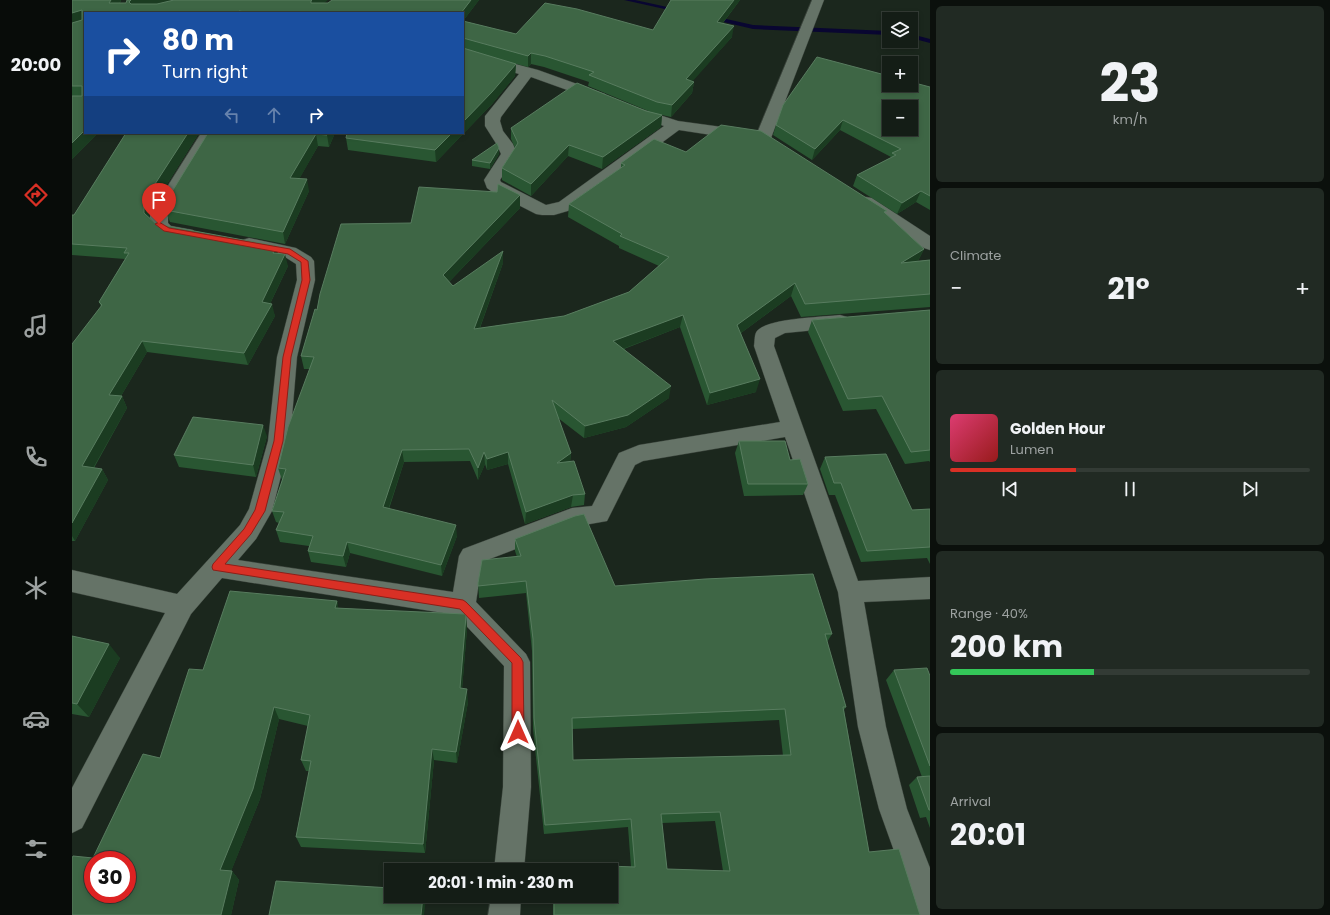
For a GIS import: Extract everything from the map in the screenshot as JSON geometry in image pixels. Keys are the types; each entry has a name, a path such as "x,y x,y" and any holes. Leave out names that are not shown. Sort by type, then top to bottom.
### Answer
{"street":[{"path":"464,54 567,84 650,118 676,125 769,142 803,35 818,0"},
{"path":"528,72 493,116 491,121 492,127 508,148 509,154 492,180 493,184 497,187 542,210 557,210 565,206 676,125"},
{"path":"205,237 166,230 159,224 158,214 208,134"},
{"path":"853,194 930,244"},
{"path":"72,818 182,606 248,532 260,511 279,441 287,357 306,280 305,261 290,252 236,242"},
{"path":"860,320 782,327 765,334 764,346 850,592 872,727 893,808 930,909"},
{"path":"463,605 471,556 572,518 599,514 627,459 639,453 792,428"},
{"path":"217,567 463,605 517,662 517,787 510,863"},
{"path":"72,581 182,606"},
{"path":"850,592 930,588"},
{"path":"504,915 505,903"}],"building":[{"path":"72,0 111,0 109,3 126,3 127,0 131,0 129,2 131,4 157,4 174,0 312,0 311,3 328,3 332,0 471,0 462,12 84,12 84,131 72,143 72,96 82,96 82,86 72,86 72,23 82,20 82,10 72,13"},
{"path":"671,0 734,0 717,22 734,26 686,79 694,82 672,105 657,102 589,75 594,72 545,56 531,53 528,56 464,38 464,21 516,34 545,3 577,9 653,30"},
{"path":"464,48 516,64 464,121"},
{"path":"817,57 882,74 882,92 918,92 918,84 930,87 930,196 921,191 902,203 857,175 896,155 892,153 901,149 843,120 815,149 776,125 783,105"},
{"path":"577,83 646,111 662,115 603,157 569,145 531,184 502,168 518,143 511,128"},
{"path":"721,125 761,131 887,211 884,212 924,249 901,263 930,260 930,294 805,304 795,283 737,325 760,379 710,393 683,315 613,341 671,386 628,415 585,426 552,400 571,453 557,463 574,461 585,494 573,495 526,512 508,452 487,459 484,452 478,468 469,449 402,450 383,507 456,525 441,565 347,542 343,556 308,551 313,536 276,530 284,512 272,511 286,469 278,468 288,427 314,357 301,356 315,309 317,310 320,294 341,224 411,223 419,187 497,192 498,184 520,195 443,275 453,286 503,251 474,329 564,316 629,292 669,257 620,236 622,234 569,204 625,165 621,163 654,139 686,152"},
{"path":"125,134 187,134 144,201 144,213 156,224 276,246 273,253 285,254 262,302 272,304 244,353 142,341 109,395 122,396 82,466 102,469 72,523 72,344 102,305 99,302 129,253 124,253 127,248 72,244 72,215 74,215"},
{"path":"207,134 316,134 290,178 307,179 283,232 165,210 165,203"},
{"path":"347,134 451,134 435,150 346,138"},
{"path":"497,143 499,148 490,163 472,160"},
{"path":"930,310 930,450 911,452 882,396 848,399 812,320"},
{"path":"193,417 263,425 253,465 174,455"},
{"path":"739,441 785,441 790,460 800,459 808,484 748,484"},
{"path":"886,454 912,510 930,509 930,547 867,551 841,483 834,483 825,457"},
{"path":"584,514 615,586 705,579 813,574 832,634 825,634 846,707 843,707 869,852 899,849 920,915 554,915 554,903 618,903 618,866 635,867 631,819 545,825 534,718 533,639 526,581 478,586 482,560 521,556 515,539","holes":["785,709 791,755 573,760 572,718","720,812 730,871 667,869 661,814"]},
{"path":"230,591 337,601 335,608 465,614 460,688 467,689 456,752 432,749 423,844 296,837 311,761 301,760 310,715 274,707 253,789 220,870 232,871 221,915 72,915 73,856 84,857 84,903 136,903 136,851 96,851 143,754 160,758 189,669 203,670"},
{"path":"72,636 109,644 77,704 72,703"},
{"path":"927,668 930,676 930,766 894,670"},
{"path":"930,776 930,810 929,810 917,777"},
{"path":"276,881 384,888 384,903 422,903 421,915 269,915"}],"waterway":[{"path":"627,0 678,10"},
{"path":"713,18 753,27 882,33"},
{"path":"918,38 930,41"}],"route":[{"path":"159,224 166,230 290,252 305,261 306,280 287,357 279,441 260,511 248,532 217,567 463,605 517,662 518,732"}]}
